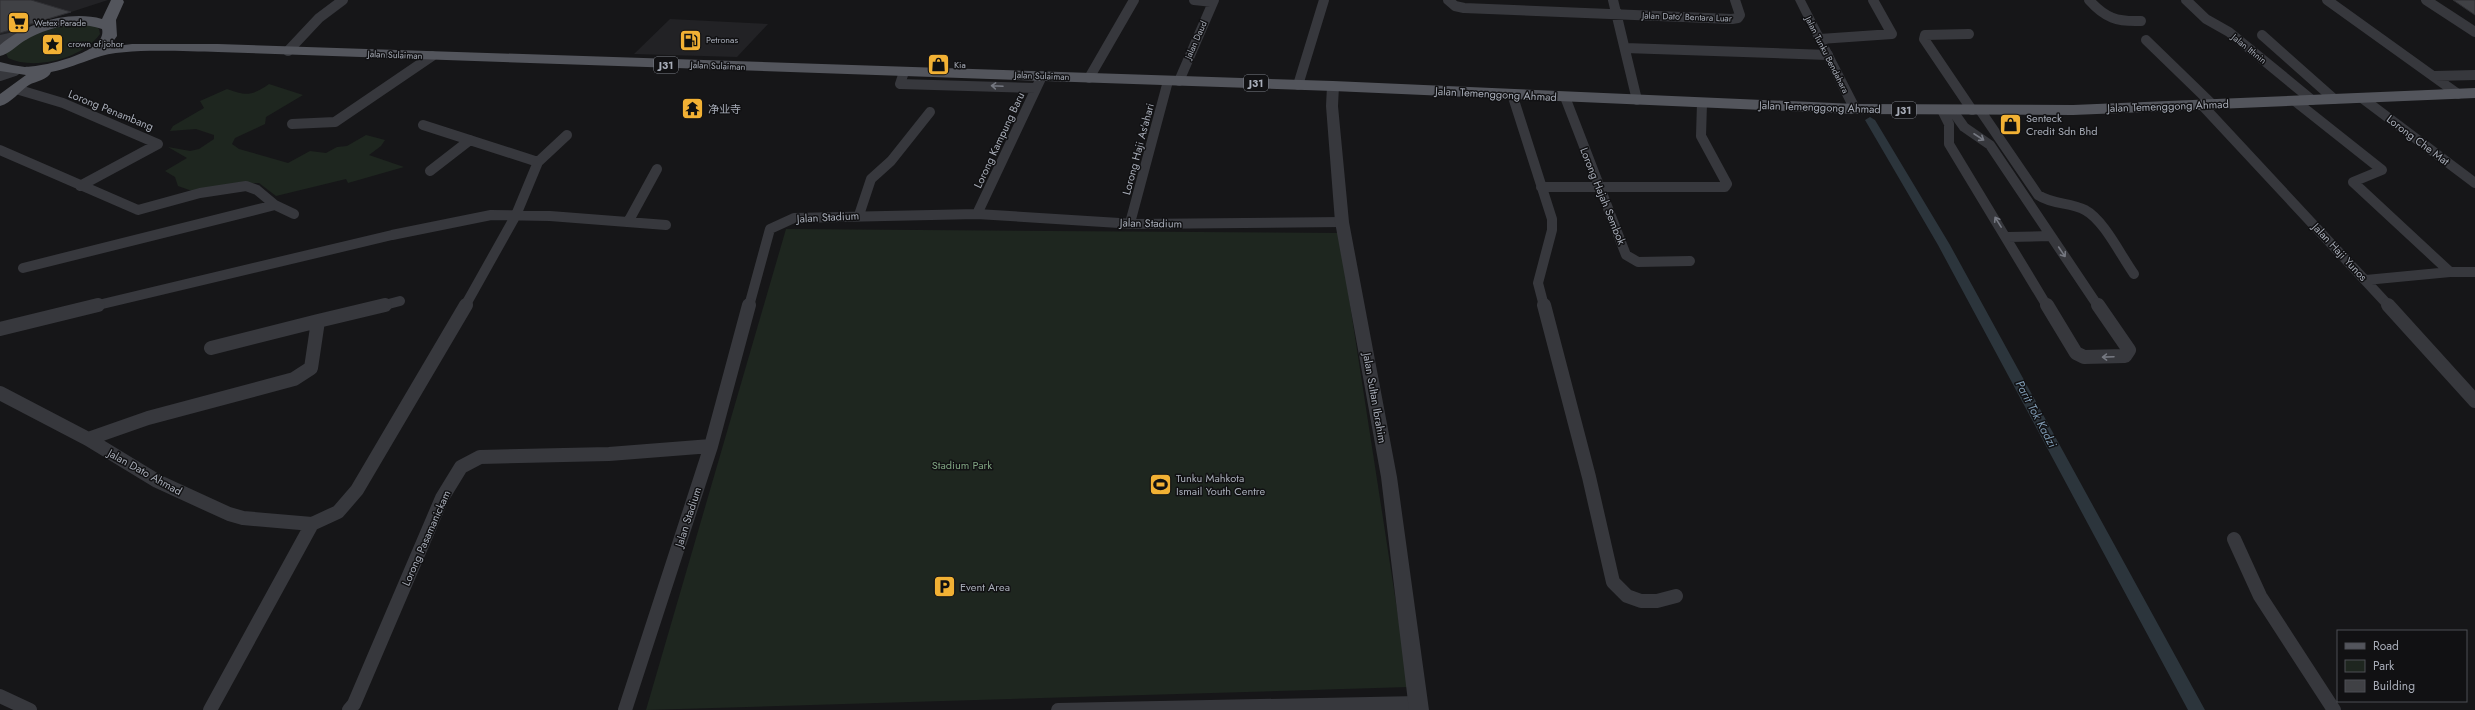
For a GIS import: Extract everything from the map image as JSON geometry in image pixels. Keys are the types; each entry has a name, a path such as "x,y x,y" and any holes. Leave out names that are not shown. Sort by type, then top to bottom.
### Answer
{"main road":[{"path":"0,52 24,35 69,22 118,1"},
{"path":"0,102 19,78 56,67 89,54 107,42 112,10 118,1"},
{"path":"69,22 93,21 110,28 118,40 132,48"},
{"name":"Jalan Sulaiman","path":"132,48 171,47 904,72 961,79 1039,82 1089,78 1333,86"},
{"name":"J31","path":"89,54 132,48"},
{"path":"0,66 19,78"},
{"name":"Jalan Temenggong Ahmad","path":"1333,86 1855,109 1947,110 2073,110 2475,93"}],"street":[{"path":"288,51 319,18 343,0"},
{"path":"1089,78 1134,0"},
{"path":"1194,0 1213,1"},
{"path":"1298,85 1324,0"},
{"path":"1448,0 1455,6 1464,8 1616,14"},
{"path":"1613,0 1637,100"},
{"name":"Jalan Dato' Bentara Luar","path":"1616,14 1732,19 1738,18 1740,15 1734,0"},
{"name":"Jalan Tunku Bendahara","path":"1800,0 1855,109"},
{"path":"1820,39 1888,36 1892,34 1873,0"},
{"path":"2089,0 2102,16 2108,19 2117,22 2141,21"},
{"name":"Jalan Ithnin","path":"2186,0 2206,20 2229,32 2312,100"},
{"path":"2327,0 2435,76 2458,94"},
{"path":"2426,0 2475,32"},
{"name":"Jalan Daud","path":"1174,81 1213,1"},
{"path":"1969,34 1925,35 1924,39 2038,195 2050,202 2078,207 2092,215 2134,274"},
{"path":"0,40 24,35"},
{"path":"2262,35 2334,99"},
{"name":"Jalan Haji Yunos","path":"2146,40 2207,105 2475,401"},
{"path":"1625,48 1828,55"},
{"path":"292,124 335,122 432,56"},
{"path":"2435,76 2475,75"},
{"path":"0,76 19,78"},
{"name":"Lorong Penambang","path":"19,78 63,103 158,144 80,186"},
{"name":"Lorong Haji As'ahari","path":"1130,223 1174,81"},
{"name":"Lorong Kampung Baru","path":"977,214 1039,82"},
{"name":"Jalan Sultan Ibrahim","path":"1333,86 1333,121 1342,222 1389,477 1419,707"},
{"path":"1512,94 1553,225 1538,283 1589,477 1613,582 1621,593 1638,602 1655,602 1676,596"},
{"name":"Lorong Hajah Sembok","path":"1565,97 1577,132 1600,186 1626,255 1632,261 1690,261"},
{"name":"Lorong Che Mat","path":"2362,98 2475,183"},
{"path":"2295,101 2382,170 2378,174 2358,178 2354,182 2357,188 2450,272"},
{"path":"1541,187 1725,187 1727,184 1701,136 1702,102"},
{"path":"1947,110 1964,127 1990,145 2129,350 2126,356 2084,357 2076,353 2008,237 1949,144 1947,110"},
{"path":"859,215 871,179 891,161 930,112"},
{"path":"423,125 538,162"},
{"path":"210,710 306,523 328,520 342,510 357,490 483,275 516,215 538,162 567,135"},
{"path":"430,171 470,140"},
{"path":"0,150 138,210 200,193 246,186 257,190 275,205 294,214"},
{"path":"628,222 658,169"},
{"path":"23,268 275,205"},
{"name":"Jalan Stadium","path":"625,710 711,446 770,229 794,218 859,215 977,214 1130,223 1342,222"},
{"path":"0,329 178,284 491,215 516,215 666,225"},
{"path":"2008,237 2051,236"},
{"path":"2366,280 2450,272 2475,272"},
{"path":"211,348 400,300"},
{"path":"88,439 148,418 294,379 311,368 318,321"},
{"name":"Jalan Dato Ahmad","path":"0,393 88,439 157,481 229,514 243,518 306,523"},
{"name":"Lorong Pasamanickam","path":"349,710 354,704 442,498 461,467 480,457 610,454 711,446"},
{"path":"2234,539 2260,596 2334,710"},
{"path":"0,696 30,710"},
{"path":"1058,710 1419,707"}],"shaded area":[{"name":"Wetex Parade","path":"0,0 108,0 28,26 0,40"},
{"path":"670,19 768,24 737,57 634,54"}],"green space":[{"path":"60,24 95,25 99,29 100,34 82,50 71,56 58,60 31,63 19,62 8,58 6,53 9,46"},
{"path":"269,84 303,95 266,117 265,124 235,138 232,144 239,149 288,163 310,151 326,153 337,147 347,146 366,135 385,140 381,146 369,155 404,167 348,183 346,179 276,196 259,183 244,183 195,192 178,186 175,177 165,171 187,158 168,147 190,151 199,149 214,139 214,135 196,129 170,131 173,126 204,108 200,101 227,89 239,93 249,94 258,91"},
{"name":"Stadium Park","path":"786,229 1339,233 1409,687 646,710"}],"building":[{"name":"Wetex Parade","path":"0,0 31,0 71,12 0,33"},
{"path":"2453,0 2475,0 2475,15"}],"waterway":[{"name":"Parit Tok Kadzi","path":"1870,120 1944,245 2197,710"}],"place":[{"name":"Wetex Parade","path":"18,23"},
{"name":"Petronas","path":"691,40"},
{"name":"crown of johor","path":"52,44"},
{"name":"Kia","path":"938,65"},
{"name":"净业寺","path":"692,109"},
{"name":"Senteck Credit Sdn Bhd","path":"2011,124"},
{"name":"Tunku Mahkota Ismail Youth Centre","path":"1161,484"},
{"name":"Event Area","path":"944,587"}]}
